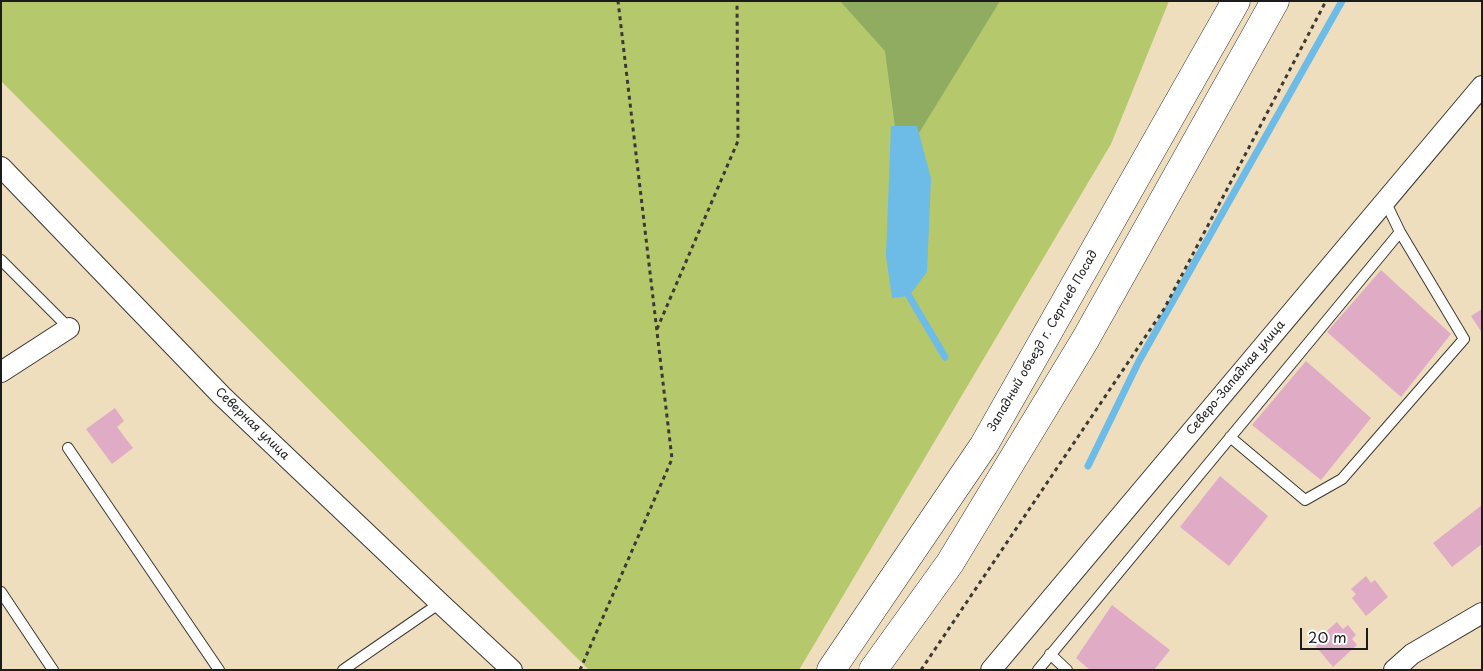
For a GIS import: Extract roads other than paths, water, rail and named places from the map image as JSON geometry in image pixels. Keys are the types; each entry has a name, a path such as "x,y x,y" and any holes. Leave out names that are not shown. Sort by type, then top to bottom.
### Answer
{"main road":[{"name":"Западный объезд г. Сергиев Посад","path":"832,670 984,445 1236,1"},
{"path":"873,670 950,563 1086,340 1275,1"}],"street":[{"name":"Северо-Западная улица","path":"991,670 1482,86"},
{"name":"Северная улица","path":"1,168 222,396 512,670"},
{"path":"1,372 69,328"},
{"path":"1394,670 1412,654 1438,638 1478,622"}],"lane":[{"path":"1230,437 1305,500 1342,479 1464,339 1400,232 1385,201"},
{"path":"1038,670 1400,232"},
{"path":"1,260 69,328"},
{"path":"68,448 219,670"},
{"path":"1,592 53,670"},
{"path":"343,670 440,603"},
{"path":"1050,654 1067,670"}],"water":[{"path":"891,126 917,126 931,178 927,272 909,296 892,298 886,256"}],"waterway":[{"path":"1088,466 1139,361 1342,1"},
{"path":"909,296 945,357"}]}
